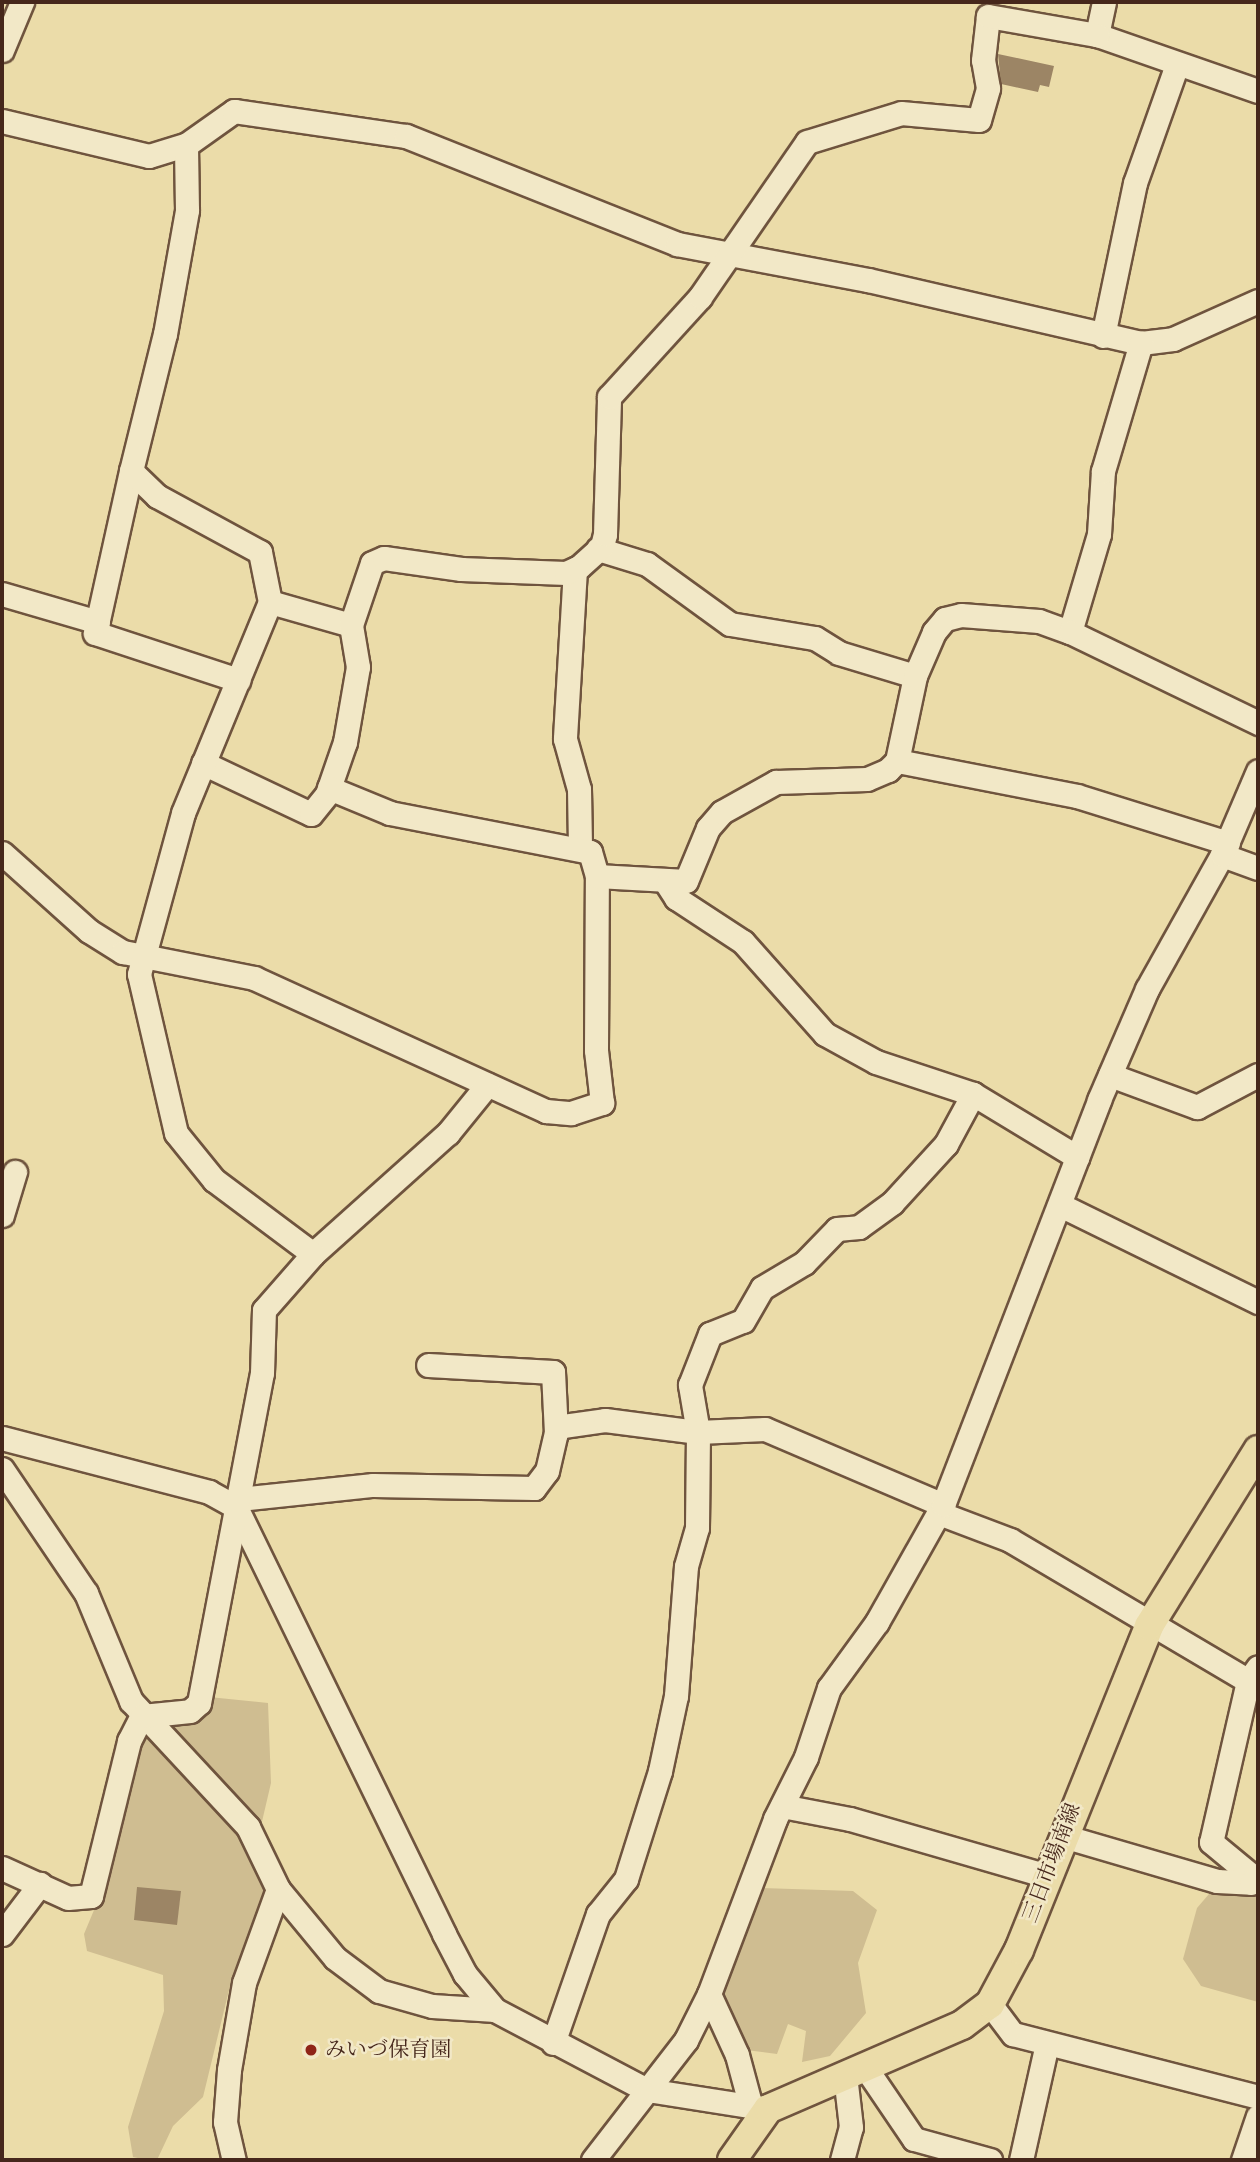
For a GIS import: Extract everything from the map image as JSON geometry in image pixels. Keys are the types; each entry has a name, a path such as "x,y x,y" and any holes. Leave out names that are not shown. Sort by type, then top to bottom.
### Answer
{"main road":[{"name":"三日市場南線","path":"760,2108 962,2025 990,2004 1007,1977 1149,1626 1254,1465"},
{"path":"733,2160 760,2108"}],"street":[{"path":"2,50 22,2"},
{"path":"1097,35 1104,2"},
{"path":"203,763 311,814 329,788 345,742 358,667 351,625 372,563 384,558 461,569 566,573 575,569 598,549 606,534 608,397 670,333 730,257 807,142 901,113 979,120 988,88 983,60 988,9 1097,35 1176,67 1258,91"},
{"path":"1103,336 1135,183 1176,67"},
{"path":"2,121 128,154 169,153 186,145 234,111 406,136 677,244 730,257 868,280 1141,343 1158,344 1258,301"},
{"path":"186,145 187,210 165,334 95,634 238,680"},
{"path":"1070,632 1099,534 1103,471 1141,343"},
{"path":"131,471 157,496 260,552 270,602 203,763 141,957 139,974 176,1133 214,1180 313,1254"},
{"path":"598,549 654,568 730,624 815,638 839,653 915,676"},
{"path":"575,569 565,739 579,789 580,848"},
{"path":"2,594 98,622"},
{"path":"270,602 351,625"},
{"path":"897,761 915,676 945,619 961,615 1039,621 1070,632 1258,723"},
{"path":"597,876 667,884 686,881 708,828 722,812 776,782 867,779 897,761 1077,796 1225,849 1258,868"},
{"path":"593,2160 686,2040 709,1994 782,1805 806,1757 829,1688 877,1622 941,1509 1110,1075 1147,989 1225,849 1258,771"},
{"path":"2,853 89,931 141,957 254,978 546,1111 571,1113 602,1103 596,1050 597,876 590,852 390,813 329,788"},
{"path":"667,884 676,898 743,942 825,1034 876,1062 973,1094 1077,1157"},
{"path":"1110,1075 1197,1107 1258,1075"},
{"path":"142,1716 190,1711 200,1703 262,1373 264,1310 313,1254 448,1133 487,1086"},
{"path":"554,2043 598,1914 626,1879 660,1771 677,1696 686,1566 697,1528 698,1432 690,1385 710,1334 743,1321 762,1289 804,1263 837,1229 859,1227 892,1203 946,1144 973,1094"},
{"path":"2,1215 15,1172"},
{"path":"1060,1205 1258,1302"},
{"path":"2,1463 4,1439 209,1492 238,1503 373,1485 534,1488 547,1471 556,1427 553,1372 428,1365"},
{"path":"556,1427 604,1420 698,1432 765,1429 1010,1540 1149,1626 1253,1674 1211,1842 1258,1879"},
{"path":"2,1469 86,1593 142,1716 248,1827 278,1889 335,1958 379,1991 432,2006 495,2010"},
{"path":"238,1503 444,1934 466,1974 495,2010 647,2090 760,2108"},
{"path":"2,1868 82,1899 96,1886 128,1741 142,1716"},
{"path":"782,1805 850,1819 1048,1875"},
{"path":"1063,1836 1217,1881 1258,1879"},
{"path":"2,1934 40,1884"},
{"path":"234,2160 225,2122 229,2070 244,1983 278,1889"},
{"path":"709,1994 760,2108"},
{"path":"990,2004 1013,2034 1258,2097"},
{"path":"1021,2160 1047,2043"},
{"path":"842,2160 851,2127 855,2071"},
{"path":"855,2071 914,2139 990,2160"},
{"path":"1243,2160 1258,2116"}],"shaded area":[{"path":"209,1697 268,1703 271,1783 253,1860 266,1891 230,1986 203,2097 173,2126 157,2160 147,2160 133,2157 128,2127 164,2011 163,1975 87,1951 84,1934 102,1891 134,1752 159,1721"},
{"path":"1215,1887 1258,1888 1258,2002 1201,1986 1183,1959 1197,1908"},
{"path":"761,1888 853,1891 877,1910 858,1963 866,2013 830,2056 802,2062 806,2031 788,2024 777,2054 738,2049 721,1987"}],"building":[{"path":"998,54 1054,66 1049,87 1040,85 1038,92 1001,84"},
{"path":"137,1887 181,1891 177,1925 134,1920"}],"place":[{"name":"みいづ保育園","path":"311,2050"}]}
